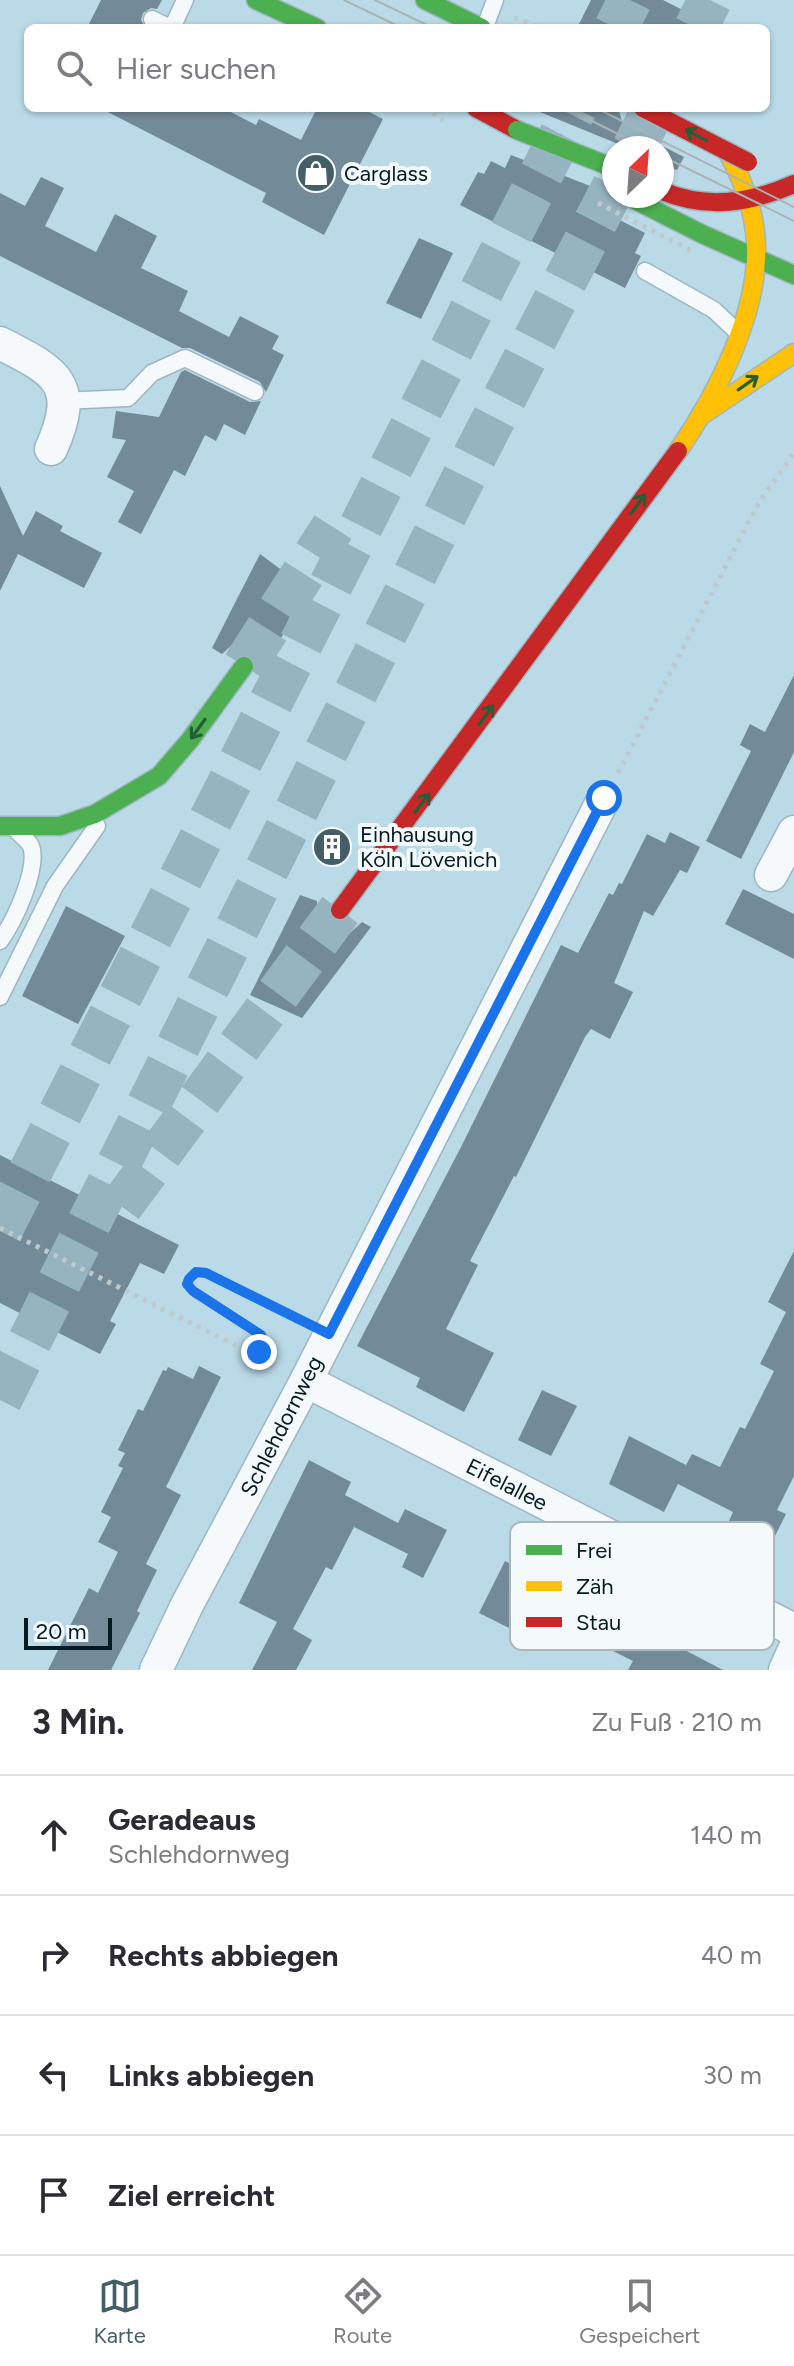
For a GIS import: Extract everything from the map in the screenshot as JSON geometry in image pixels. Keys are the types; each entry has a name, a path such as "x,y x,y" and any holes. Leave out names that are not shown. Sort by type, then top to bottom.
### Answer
{"main road":[{"path":"256,0 308,24"},
{"path":"425,0 475,24"},
{"path":"483,112 517,130 602,163"},
{"path":"651,112 727,151 755,171 794,185"},
{"path":"517,130 561,163 601,183"},
{"path":"740,202 755,171"},
{"path":"674,197 698,204 740,202 794,185"},
{"path":"340,910 440,778 703,414 740,333 754,276 753,219 740,202"},
{"path":"651,208 794,275"},
{"path":"703,414 794,353"},
{"path":"7,827 60,826 95,814 159,776 190,740 244,666"}],"street":[{"path":"0,343 51,371 60,385 63,411 51,449"},
{"name":"Schlehdornweg","path":"156,1670 604,798"},
{"path":"771,875 794,832"},
{"name":"Eifelallee","path":"306,1381 582,1522"},
{"name":"Eifelallee","path":"774,1620 794,1630"},
{"path":"785,1670 794,1650"}],"lane":[{"path":"173,24 185,0"},
{"path":"485,24 495,0"},
{"path":"152,19 163,24"},
{"path":"645,271 714,310 740,333"},
{"path":"62,401 128,398 152,373 185,358 255,392"},
{"path":"0,997 55,886 89,835 126,796"},
{"path":"0,941 8,930 31,873 31,846 7,827"}],"path":[{"path":"604,798 758,504 794,453"},
{"path":"0,1228 247,1351 259,1352 264,1343 261,1335 193,1291 187,1284 191,1275 200,1271 206,1273 329,1334"}],"building":[{"path":"101,0 162,0 157,9 151,8 143,13 144,24 89,24"},
{"path":"591,0 663,0 710,24 579,24"},
{"path":"108,112 231,112 256,125 259,119 301,140 315,112 370,112 383,119 324,235 262,202 266,193"},
{"path":"540,112 619,112 622,121 643,136 602,137"},
{"path":"674,152 684,157 677,170 674,169"},
{"path":"511,155 602,191 602,208 645,233 635,253 641,256 625,288 460,205 478,172 484,174 491,161 505,168"},
{"path":"41,177 64,188 45,226 96,252 115,214 157,236 141,268 188,291 179,311 229,337 240,316 279,336 272,349 284,355 266,392 260,382 190,348 182,348 0,256 0,193 25,206"},
{"path":"419,238 453,253 421,319 386,303"},
{"path":"185,370 250,402 261,401 245,435 224,424 216,441 205,435 185,476 174,470 141,534 118,522 134,491 107,477 126,440 112,438 116,411 159,417 181,372"},
{"path":"0,486 23,536 36,511 63,526 60,531 102,553 84,588 18,554 0,591"},
{"path":"260,554 307,589 268,663 259,646 247,641 233,644 222,654 212,648"},
{"path":"794,675 794,752 741,859 706,841 751,751 740,745 750,724 765,732"},
{"path":"670,832 700,847 687,873 680,870 653,916 644,911 614,983 633,992 610,1039 591,1029 585,1037 516,1177 470,1261 478,1265 446,1329 494,1353 464,1412 416,1387 420,1378 357,1346 461,1147 561,945 578,953 609,893 613,895 619,883 622,884 647,834 665,843"},
{"path":"743,889 794,914 794,959 725,924"},
{"path":"300,895 317,901 317,919 326,930 338,935 350,933 362,922 371,927 302,1018 250,995"},
{"path":"66,906 125,936 78,1024 22,996"},
{"path":"0,1155 179,1245 164,1274 140,1263 110,1321 116,1324 100,1354 0,1303"},
{"path":"794,1251 794,1476 777,1510 786,1514 774,1538 774,1522 728,1522 733,1512 678,1484 664,1512 609,1484 629,1436 686,1465 692,1454 720,1467 740,1427 745,1429 774,1371 760,1364 786,1312 768,1302"},
{"path":"199,1366 221,1377 166,1487 181,1495 146,1564 157,1570 137,1611 140,1613 111,1670 48,1670 89,1588 98,1593 118,1552 98,1542 111,1517 101,1512 123,1468 118,1466 125,1453 118,1450 138,1409 143,1411 163,1370 166,1371 168,1367 193,1379"},
{"path":"542,1390 577,1406 551,1456 518,1440"},
{"path":"309,1460 351,1482 345,1495 398,1523 405,1509 447,1530 423,1578 402,1567 408,1554 354,1527 332,1570 326,1567 293,1629 312,1640 296,1670 252,1670 277,1622 239,1603"},
{"path":"505,1561 510,1564 510,1628 479,1613"},
{"path":"611,1650 685,1650 723,1670 628,1670 633,1661"}],"tunnel":[{"path":"618,24 630,0"},
{"path":"698,24 710,0"},
{"path":"0,1231 573,112"},
{"path":"640,136 652,112"},
{"path":"0,1400 476,453 603,208"},
{"path":"244,666 333,527"},
{"path":"121,1206 340,910"}],"tram line":[{"path":"344,0 394,24"},
{"path":"375,0 425,24"},
{"path":"574,112 622,136"},
{"path":"604,112 794,207"},
{"path":"674,162 794,221"}],"traffic: fast":[{"path":"256,0 308,24"},
{"path":"425,0 474,24"},
{"path":"517,130 602,163"},
{"path":"651,208 794,275"},
{"path":"0,826 60,826 95,814 159,776 190,740 244,666"}],"traffic: slow":[{"path":"678,451 707,405 732,353 743,326 755,271 756,245 751,208 727,151"},
{"path":"705,413 794,353"}],"traffic: jam":[{"path":"483,112 517,130"},
{"path":"651,112 748,162"},
{"path":"674,195 696,201 729,202 761,196 794,184"},
{"path":"340,910 678,451"}],"place":[{"name":"Carglass","path":"316,173"},
{"name":"Einhausung Köln Lövenich","path":"332,847"}],"route":[{"path":"259,1352 264,1343 261,1335 193,1291 187,1284 191,1275 200,1271 206,1273 329,1334 604,798"}]}
